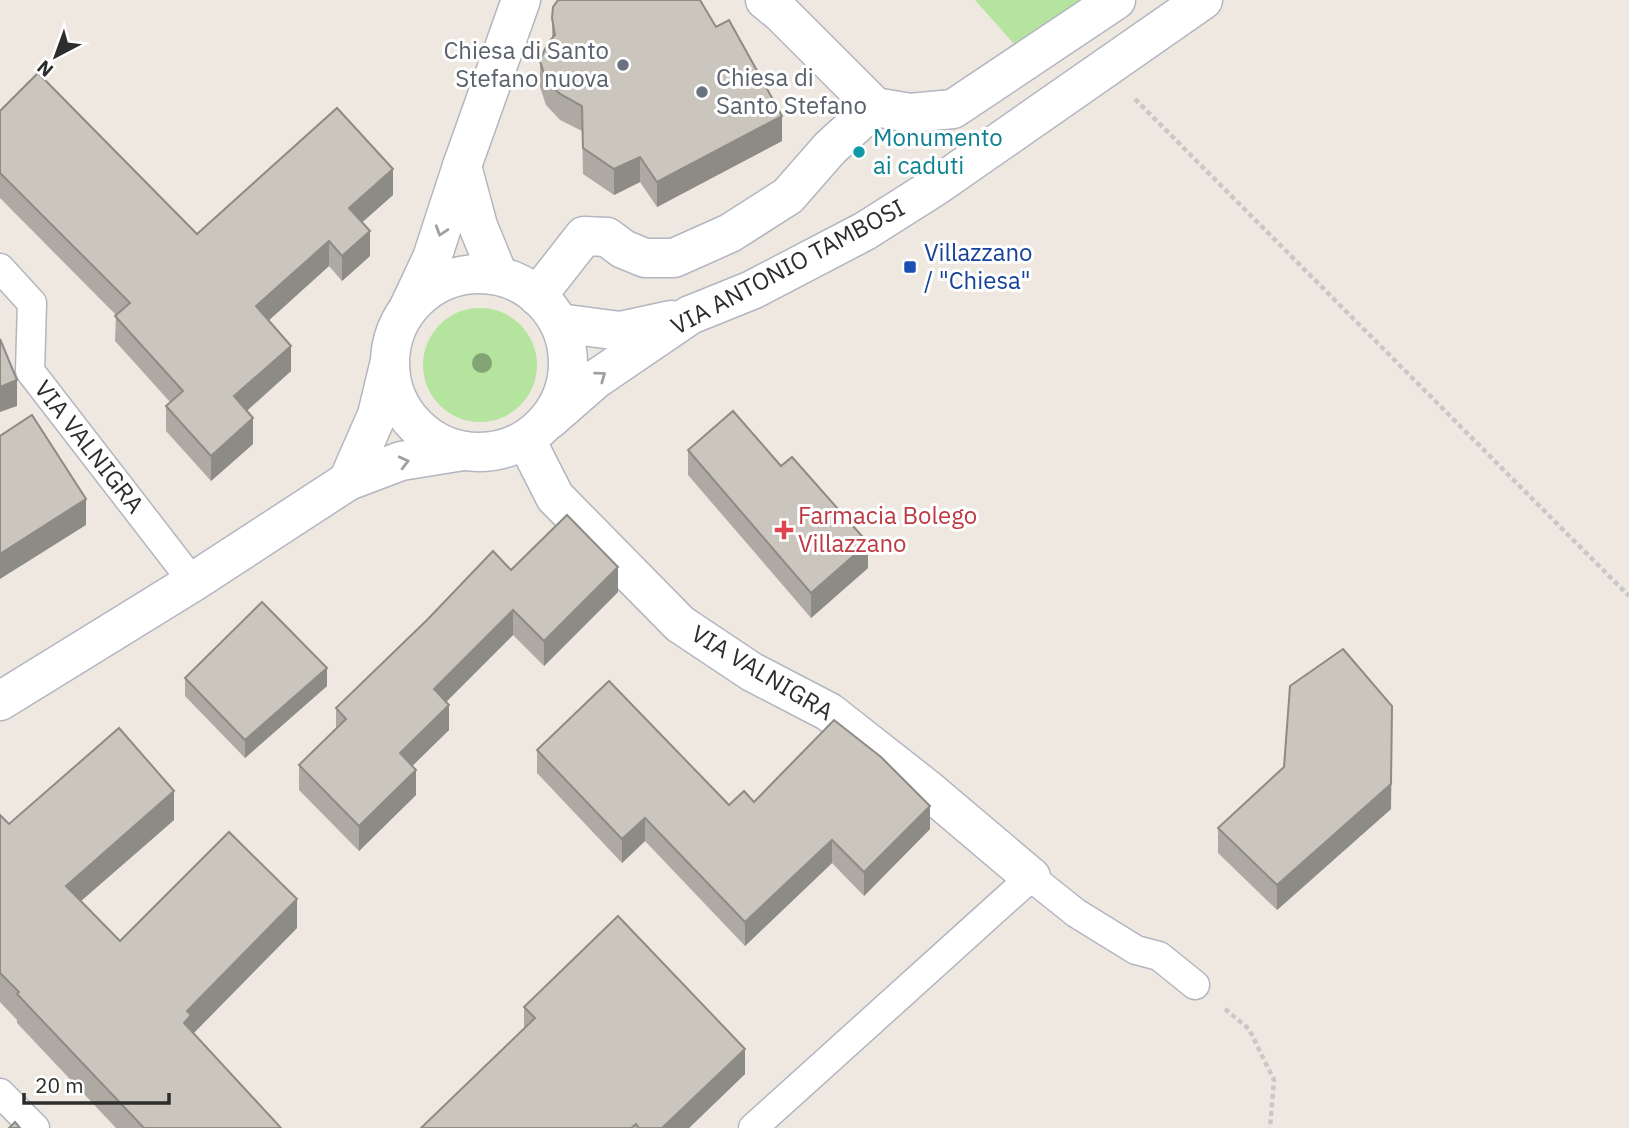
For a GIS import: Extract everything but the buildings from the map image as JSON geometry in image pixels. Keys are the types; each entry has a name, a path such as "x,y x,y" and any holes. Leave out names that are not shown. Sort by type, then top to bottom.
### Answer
{"main road":[{"path":"348,481 377,415 394,334 432,258 521,0"},
{"path":"765,0 874,107 909,113 953,108 1116,0"},
{"name":"VIA ANTONIO TAMBOSI","path":"538,430 596,379 690,315 752,290 865,231 936,186 1203,0"},
{"path":"548,310 584,236 607,237 623,250 645,258 674,258 730,233 788,196 830,148 874,107"},
{"path":"462,166 478,226 498,275"},
{"path":"0,701 193,582 348,481 401,461 463,451 507,449 538,430 563,396 568,373 567,347 548,310 526,287 498,275 474,273 451,278 428,290 408,309"},
{"path":"548,310 620,331 690,315"},
{"path":"390,363 393,389 404,412 421,431 463,451"},
{"name":"VIA VALNIGRA","path":"538,430 555,497 680,624 752,672 829,712 928,789 1031,877"}],"lane":[{"name":"VIA VALNIGRA","path":"0,268 32,303 30,371 193,582"},
{"name":"VIA VALNIGRA","path":"1031,877 1076,913 1136,950 1159,956 1195,985"},
{"path":"753,1128 1031,877"},
{"path":"0,1093 35,1128"}],"path":[{"path":"1105,69 1629,596"},
{"path":"1195,985 1249,1029 1274,1080 1270,1128"}],"green space":[{"path":"975,0 1084,0 1014,44"},
{"path":"480,308 502,312 521,324 533,343 537,365 533,387 521,406 502,418 480,422 458,418 439,406 427,387 423,365 427,343 439,324 458,312"}],"place":[{"name":"Chiesa di Santo Stefano nuova","path":"623,65"},
{"name":"Chiesa di Santo Stefano","path":"702,92"},
{"name":"Monumento ai caduti","path":"859,152"},
{"name":"Villazzano / \"Chiesa\"","path":"910,267"},
{"name":"Farmacia Bolego Villazzano","path":"784,530"}]}
